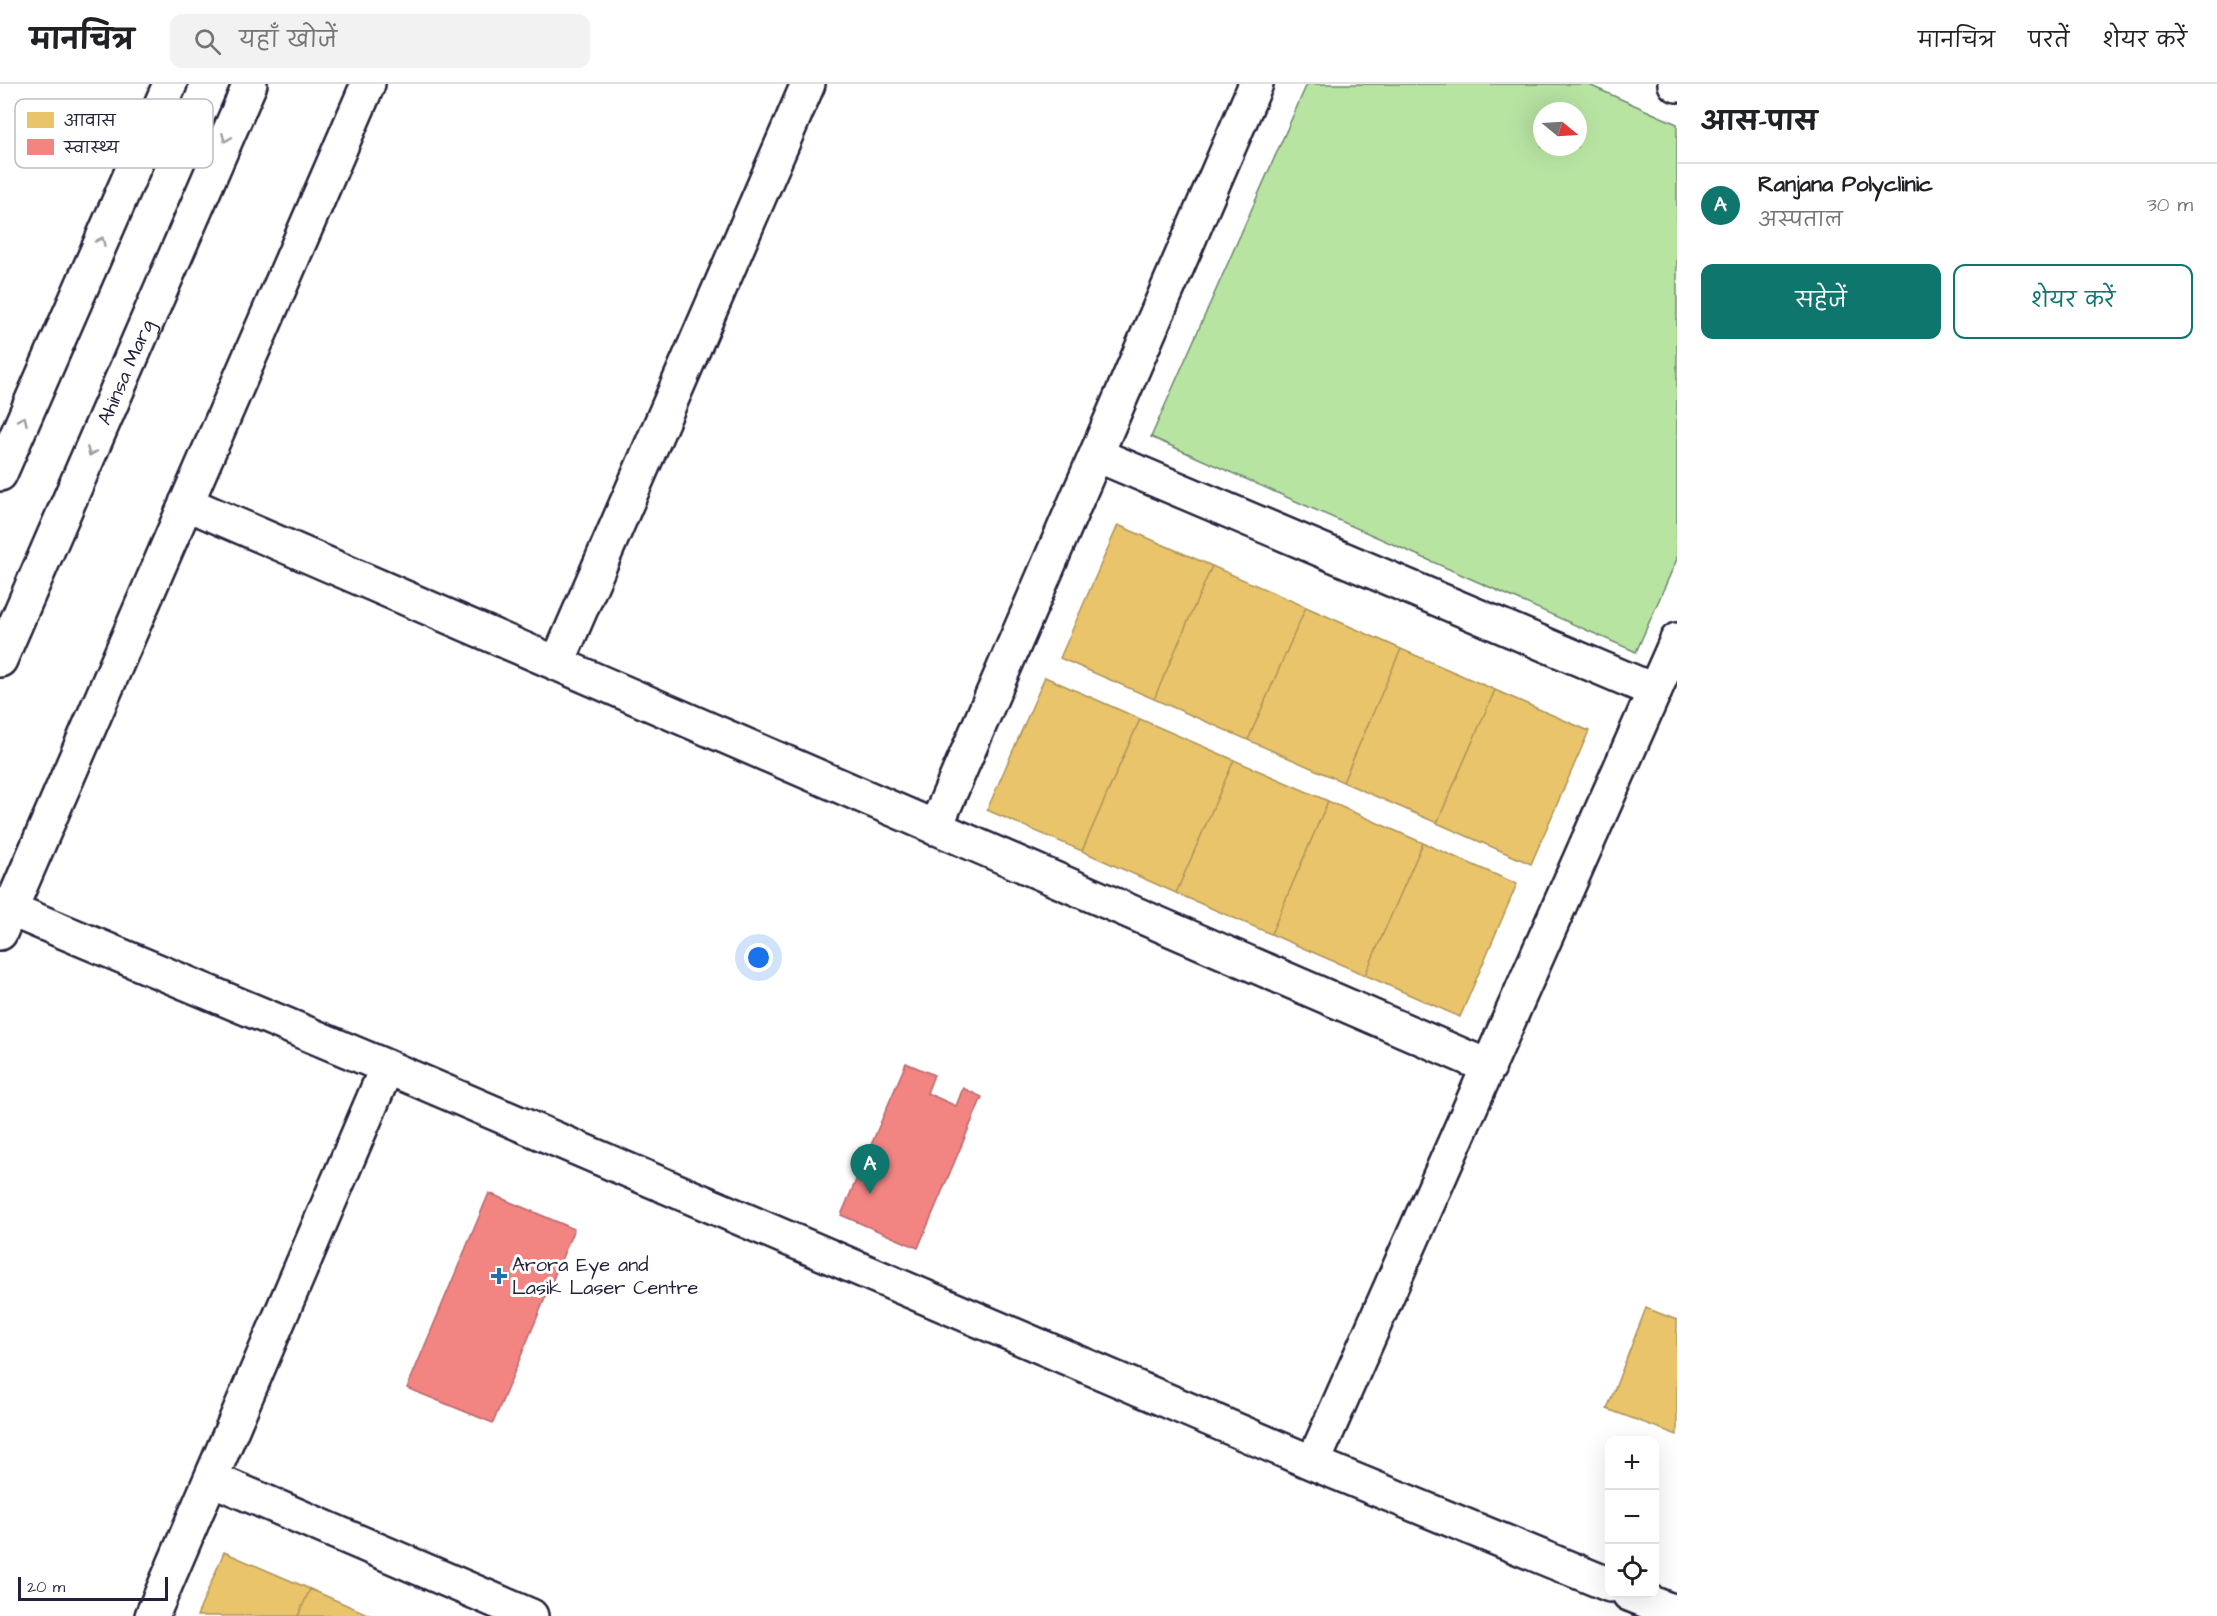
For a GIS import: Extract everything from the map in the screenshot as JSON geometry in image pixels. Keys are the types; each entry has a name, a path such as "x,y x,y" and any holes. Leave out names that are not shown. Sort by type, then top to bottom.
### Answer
{"street":[{"path":"163,99 170,84"},
{"name":"Ahinsa Marg","path":"0,660 250,84"},
{"path":"368,84 3,916 387,1067 1313,1463 1605,1583"},
{"path":"557,664 808,84"},
{"path":"935,828 1256,84"},
{"path":"0,474 133,168"},
{"path":"1096,455 1655,691"},
{"path":"186,503 1489,1067"},
{"path":"1313,1463 1677,640"},
{"path":"153,1616 387,1067"},
{"path":"212,1479 531,1616"},
{"path":"1641,1598 1677,1613"}],"green space":[{"path":"1307,84 1587,84 1677,124 1677,559 1636,652 1151,437"}],"building: आवास":[{"path":"1118,525 1212,566 1154,699 1060,658"},
{"path":"1212,566 1306,607 1248,740 1154,699"},
{"path":"1306,607 1401,649 1343,782 1248,740"},
{"path":"1401,649 1495,690 1437,823 1343,782"},
{"path":"1045,677 1140,719 1082,851 987,810"},
{"path":"1495,690 1589,731 1531,864 1437,823"},
{"path":"1140,719 1234,760 1176,893 1082,851"},
{"path":"1234,760 1328,801 1271,934 1176,893"},
{"path":"1328,801 1423,843 1365,975 1271,934"},
{"path":"1423,843 1517,884 1460,1017 1365,975"},
{"path":"1646,1308 1677,1320 1677,1435 1607,1409"},
{"path":"224,1552 310,1589 298,1616 197,1616"},
{"path":"310,1589 372,1616 298,1616"}],"building: स्वास्थ्य":[{"path":"906,1063 934,1075 927,1093 956,1106 963,1088 982,1097 918,1248 841,1215"},
{"path":"489,1193 574,1229 493,1423 407,1388"}],"place":[{"name":"Ranjana Polyclinic","path":"870,1194"},
{"name":"Arora Eye and Lasik Laser Centre","path":"499,1276"}]}
